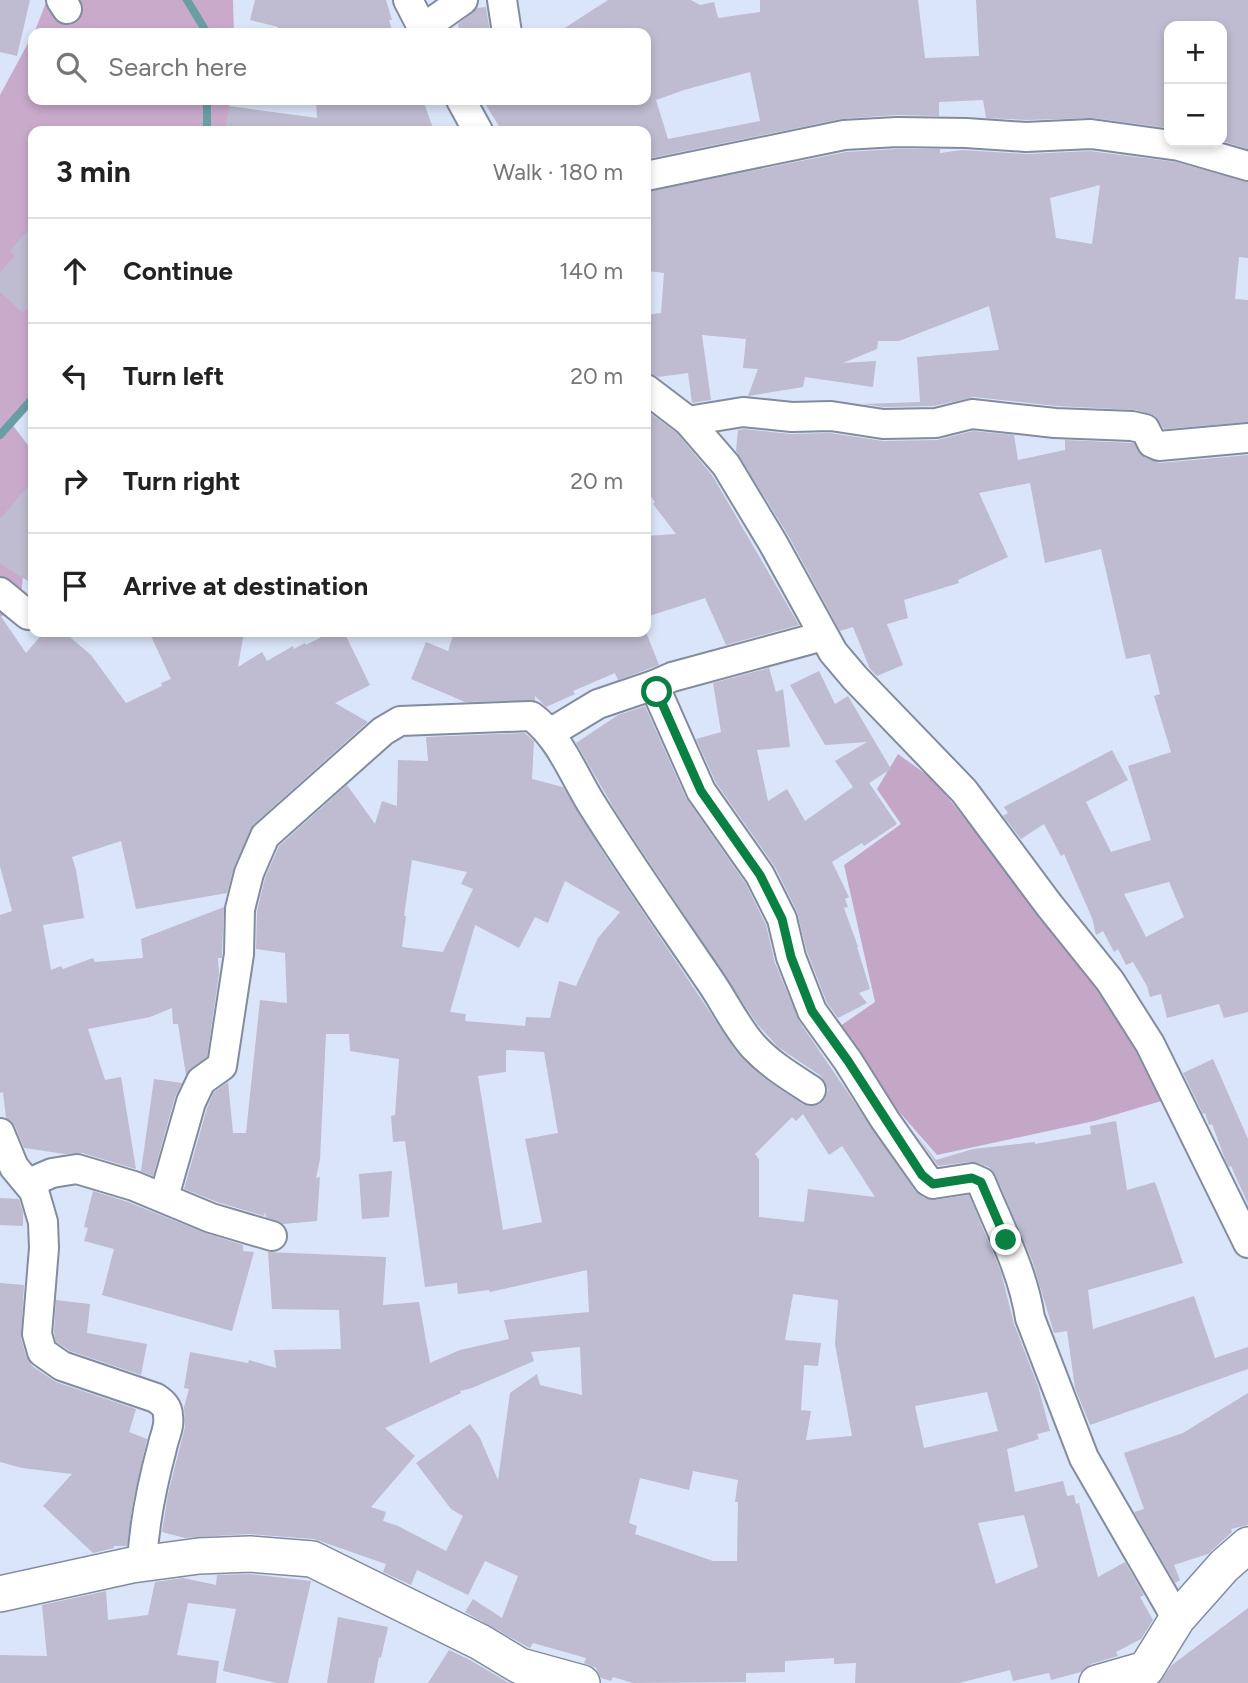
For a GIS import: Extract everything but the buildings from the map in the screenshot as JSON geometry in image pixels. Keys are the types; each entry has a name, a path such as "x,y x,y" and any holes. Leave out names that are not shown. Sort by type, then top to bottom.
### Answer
{"street":[{"path":"408,0 422,28"},
{"path":"428,28 463,0"},
{"path":"502,0 506,28"},
{"path":"464,105 475,126"},
{"path":"651,175 844,135 897,132 1026,137 1090,134 1179,146 1248,166"},
{"path":"651,393 688,421 726,465 833,652 964,791 1110,981 1150,1044 1248,1243"},
{"path":"688,421 743,412 792,417 831,416 883,424 936,423 972,414 1055,423 1132,426 1146,429 1152,443 1158,446 1248,438"},
{"path":"0,592 27,615"},
{"path":"550,733 598,704 671,677 823,636"},
{"path":"654,685 701,791 760,875 782,919 791,957 812,1011 922,1175 933,1184 972,1178 981,1182 1006,1240 1026,1297 1030,1318 1084,1458 1177,1619"},
{"path":"164,1197 191,1102 201,1081 222,1066 239,954 240,909 249,873 265,836 383,731 400,721 531,716 550,733 642,883 752,1046 772,1065 811,1090"},
{"path":"3,1151 34,1191 43,1222 44,1248 37,1334 42,1352 62,1366 156,1398 164,1404 169,1415 143,1542 142,1563"},
{"path":"29,1184 52,1173 77,1169 164,1197 211,1218 272,1236"},
{"path":"1097,1683 1146,1669 1177,1619 1224,1566 1248,1545"},
{"path":"0,1594 142,1563 199,1556 250,1554 312,1559 423,1613 520,1666 582,1683"}],"shaded area":[{"path":"47,0 233,0 234,28 36,28"},
{"path":"28,43 28,105 230,105 227,126 28,126 28,407 11,423 28,445 28,494 0,521 0,95"},
{"path":"0,525 26,545 20,606 0,617"},
{"path":"898,754 934,780 1043,916 1125,1023 1168,1099 1094,1121 937,1155 830,1033 875,1002 844,865 901,824 877,789"}],"waterway":[{"path":"187,0 204,28"},
{"path":"207,105 207,126"},
{"path":"0,435 28,404"}],"route":[{"path":"657,692 701,791 760,875 782,919 791,957 812,1011 922,1175 933,1184 972,1178 981,1182 1006,1240"}]}
